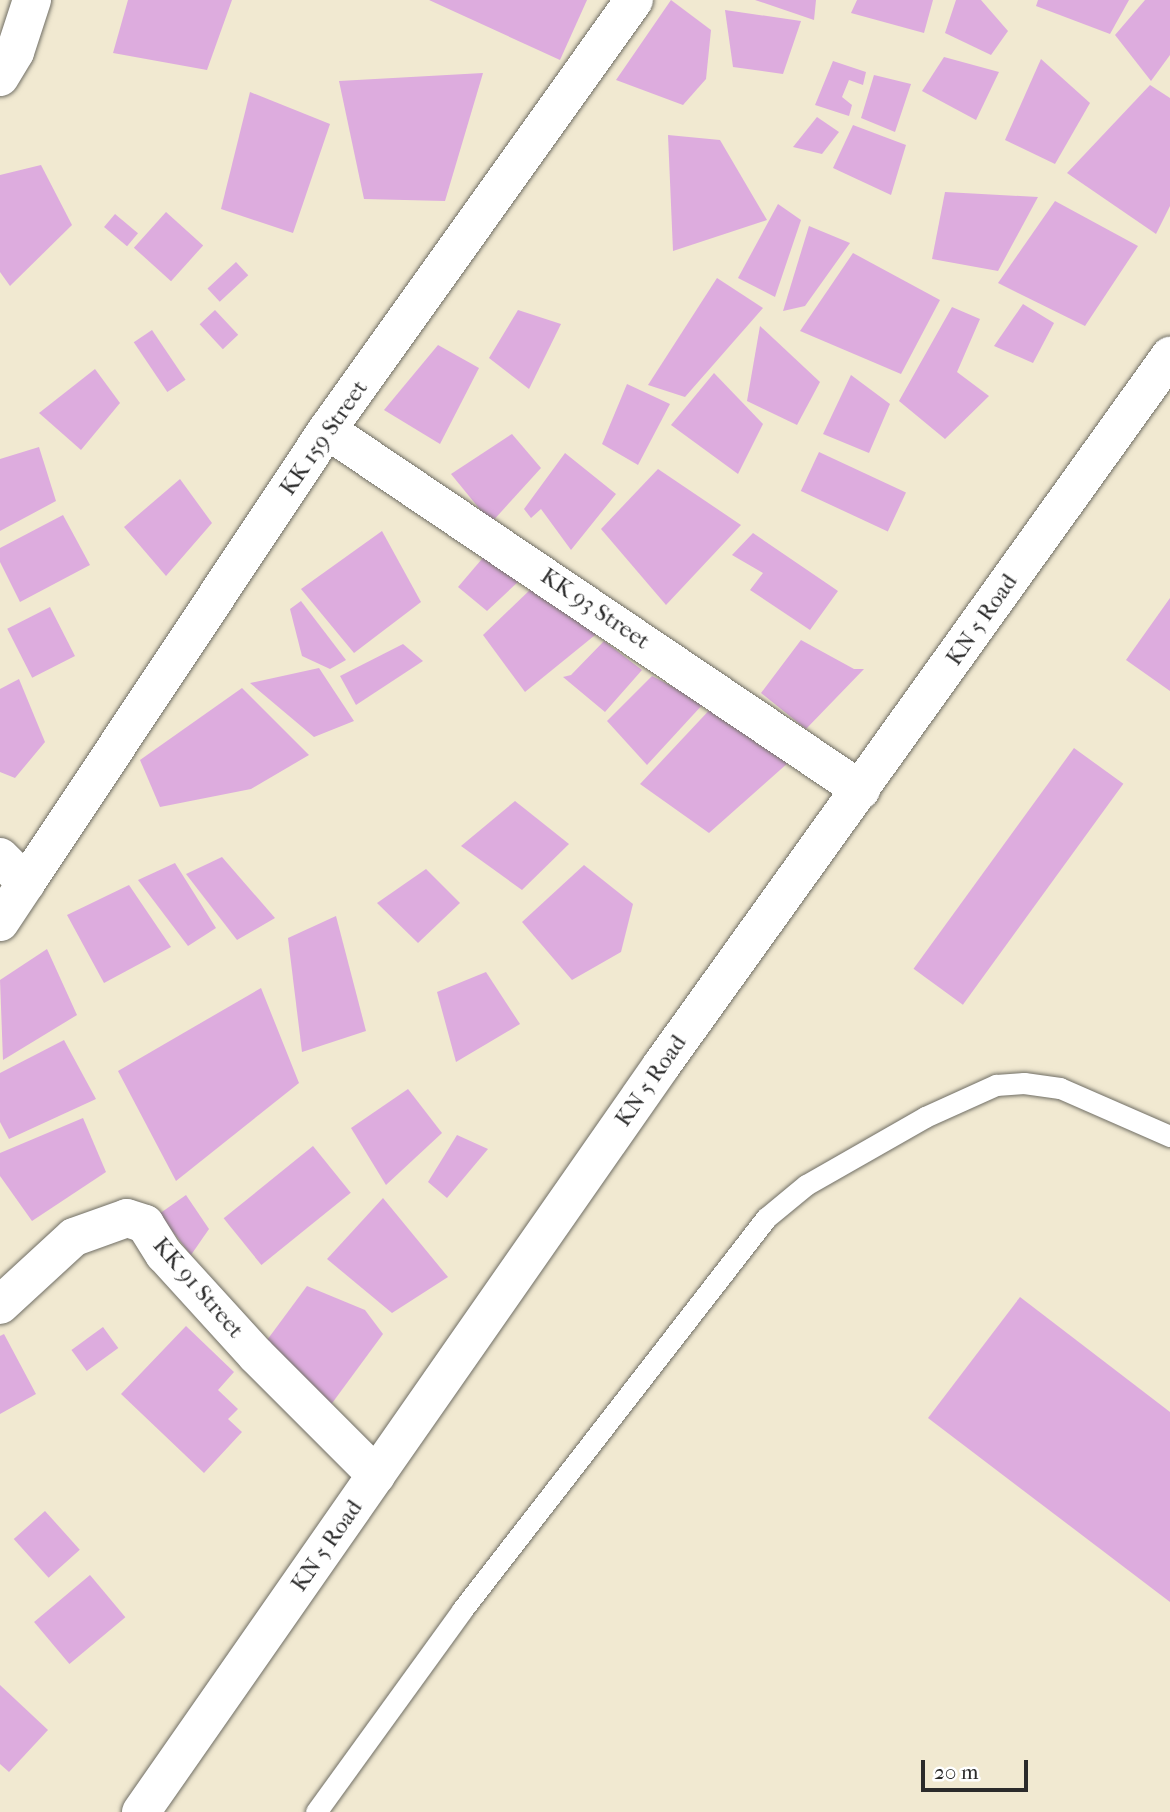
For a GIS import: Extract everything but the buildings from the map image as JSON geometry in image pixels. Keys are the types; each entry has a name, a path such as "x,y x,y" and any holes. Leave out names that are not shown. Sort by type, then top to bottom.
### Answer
{"street":[{"path":"0,77 15,52 32,0"},
{"name":"KK 159 Street","path":"0,922 13,870 634,0"},
{"name":"KN 5 Road","path":"141,1812 661,1066 1170,356"},
{"name":"KK 93 Street","path":"327,430 861,790"},
{"name":"KK 91 Street","path":"0,1306 74,1237 127,1218 145,1224 164,1254 247,1345 376,1475"}],"lane":[{"path":"316,1812 462,1610 766,1218 806,1185 925,1117 996,1085 1024,1083 1060,1088 1170,1136"}]}
